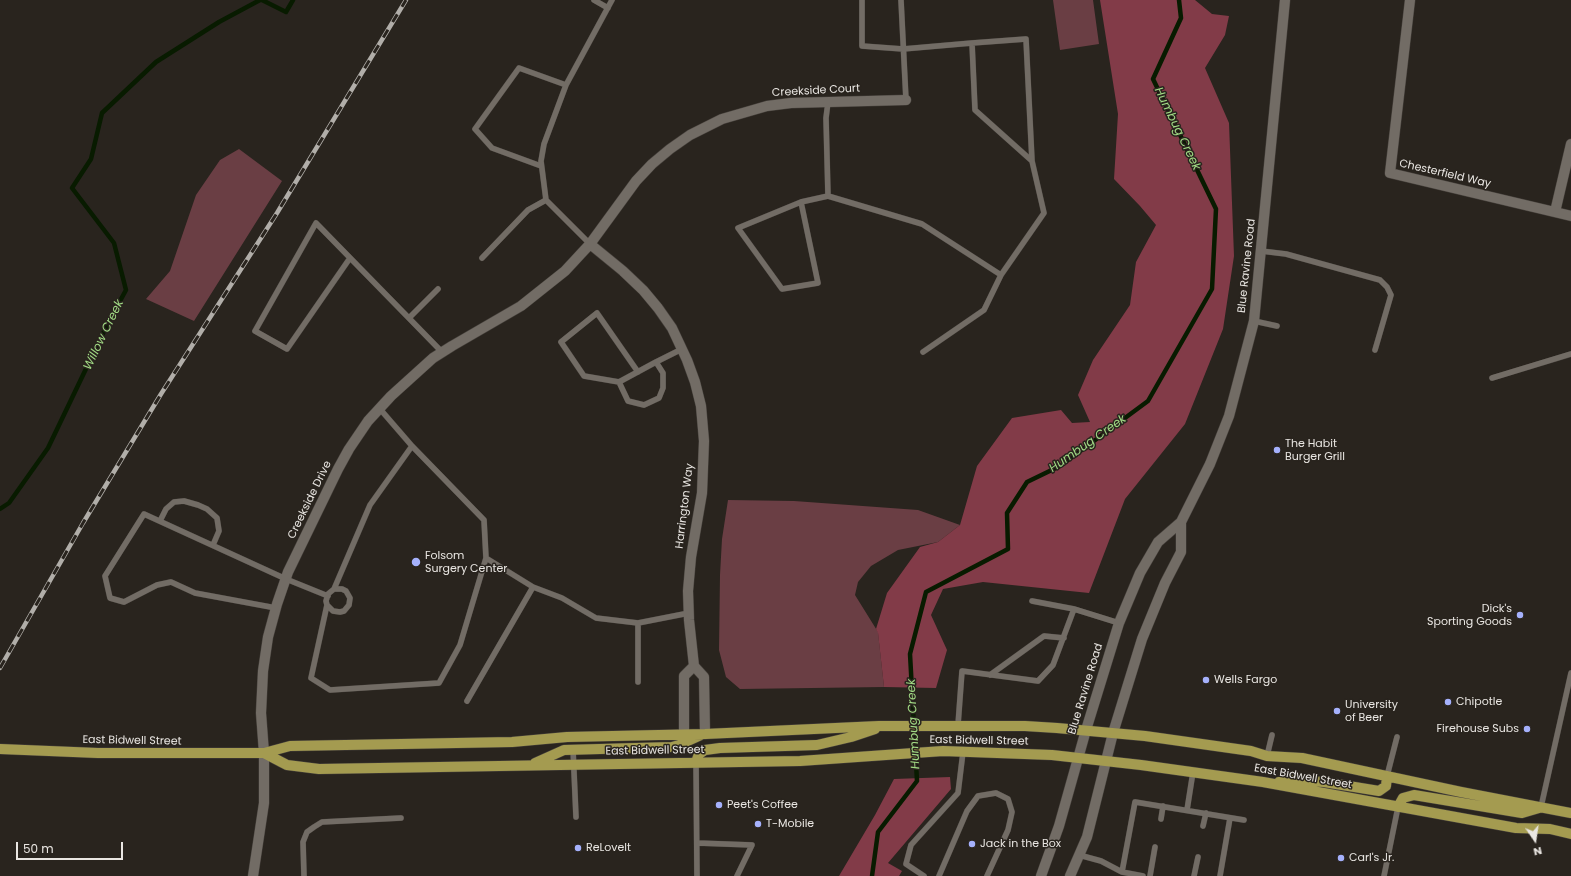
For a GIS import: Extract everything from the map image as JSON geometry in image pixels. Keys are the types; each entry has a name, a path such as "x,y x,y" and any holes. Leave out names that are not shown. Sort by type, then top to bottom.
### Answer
{"main road":[{"name":"East Bidwell Street","path":"0,748 98,753 264,753 290,746 512,742 567,737 705,734 887,726 954,725 1033,727 1113,733 1206,744 1251,751 1267,756 1302,758 1571,813"},
{"path":"696,762 699,754 705,750 720,748 817,745 887,726"},
{"path":"529,766 564,750 672,747 705,734"},
{"name":"East Bidwell Street","path":"264,753 287,765 319,769 800,761 943,751 1052,755 1269,783 1516,828 1550,830 1571,834"},
{"path":"1269,783 1294,780 1324,782 1378,791 1386,786 1387,776"},
{"path":"1398,807 1403,798 1414,795 1522,813 1541,807"}],"street":[{"name":"Blue Ravine Road","path":"1041,876 1060,826 1086,730 1119,622 1140,573 1158,542 1181,522 1210,464 1229,416 1254,321 1285,0"},
{"name":"Chesterfield Way","path":"1410,0 1390,173 1571,216"},
{"name":"Creekside Court","path":"590,244 636,181 658,159 690,135 722,119 752,109 791,103 906,100"},
{"path":"1556,212 1571,144"},
{"name":"Harrington Way","path":"590,244 643,290 672,328 695,382 701,406 704,441 702,493 691,557 688,591 694,666 704,677 705,734"},
{"name":"Creekside Drive","path":"253,876 264,803 264,753 261,713 263,671 268,637 286,579 338,469 349,449 368,421 407,380 442,352 521,306 540,293 590,244"},
{"name":"Blue Ravine Road","path":"1070,876 1087,837 1107,762 1113,733 1142,639 1165,583 1181,552 1181,522"},
{"path":"684,734 684,676 694,666"}],"lane":[{"path":"594,0 608,8"},
{"path":"590,244 546,200 541,166 544,144 566,85 612,0"},
{"path":"862,0 862,46 903,49 1026,39 1032,161 1044,213 1001,275 984,310 923,352"},
{"path":"901,0 906,100"},
{"path":"972,43 975,110 1032,161"},
{"path":"541,166 492,148 475,129 519,68 566,85"},
{"path":"828,102 826,118 828,196"},
{"path":"801,202 818,283 782,289 738,228 801,202 828,196 922,224 1001,275"},
{"path":"482,258 528,210 546,200"},
{"path":"350,258 288,349 255,331 316,223 442,352"},
{"path":"1261,251 1286,254 1380,280 1391,294 1375,350"},
{"path":"409,318 438,289"},
{"path":"638,372 597,313 561,342 584,376 618,382 638,372 656,362 682,349"},
{"path":"1254,321 1277,326"},
{"path":"1492,378 1571,354"},
{"path":"618,382 628,400 644,405 659,398 663,388 663,373 656,362"},
{"path":"380,409 412,446 484,520 486,558 460,645 438,683 330,690 311,678 328,596 334,589 370,504 412,446"},
{"path":"160,521 166,509 174,502 184,501 207,509 217,518 219,531 213,545"},
{"path":"276,608 195,592 171,582 157,585 124,602 110,598 105,576 144,514 286,579 328,596"},
{"path":"486,558 533,587 562,598 596,618 638,623 689,613"},
{"path":"467,701 533,587"},
{"path":"327,605 332,611 340,612 344,611 349,605 350,598 346,591 342,589 334,589"},
{"path":"1032,601 1074,609 1119,622"},
{"path":"954,725 962,671 1038,681 1053,665 1074,609"},
{"path":"638,623 638,682"},
{"path":"990,675 1044,636 1064,638"},
{"path":"1541,807 1571,673"},
{"path":"1267,756 1272,734"},
{"path":"1387,776 1397,737"},
{"path":"573,749 576,817"},
{"path":"924,876 906,864 911,845 958,793 963,752"},
{"path":"696,762 697,876"},
{"path":"1187,810 1193,772"},
{"path":"939,876 967,811 978,796 996,793 1008,799 1012,812 1008,830 987,876"},
{"path":"1122,872 1135,802 1244,820"},
{"path":"1161,819 1163,806"},
{"path":"1384,876 1398,807"},
{"path":"1203,826 1206,814"},
{"path":"304,876 303,842 307,832 322,822 401,818"},
{"path":"1220,876 1230,818"},
{"path":"696,844 752,845 737,876"},
{"path":"1150,876 1155,847"},
{"path":"1079,855 1101,861 1122,872 1143,876"},
{"path":"1194,876 1198,857"}],"shaded area":[{"path":"1053,0 1093,0 1099,44 1060,50"},
{"path":"1100,0 1195,0 1212,14 1229,16 1225,35 1205,68 1229,123 1234,256 1223,329 1185,424 1125,499 1089,593 983,582 943,589 931,615 947,650 936,688 884,687 878,633 876,629 887,593 920,547 938,542 960,525 977,466 1012,418 1061,410 1072,423 1090,422 1078,395 1093,360 1130,305 1136,262 1156,225 1114,179 1118,114"},
{"path":"239,149 282,181 194,321 146,299 170,271 196,195 220,160"},
{"path":"728,500 794,501 918,510 960,525 938,542 898,550 871,566 858,582 855,595 878,632 884,687 740,689 726,677 719,650 722,539"},
{"path":"950,777 951,789 888,863 902,871 899,876 839,876 875,815 894,779"}],"waterway":[{"name":"Willow Creek","path":"0,509 9,503 48,448 107,325 126,290 114,243 72,188 91,159 102,113 156,62 219,22 260,0"},
{"name":"Willow Creek","path":"262,0 286,12 293,0"},
{"name":"Humbug Creek","path":"872,876 878,832 917,781 910,654 926,592 1008,549 1007,513 1027,482 1060,466 1148,401 1212,289 1216,209 1153,79 1181,18 1179,0"}],"railway":[{"path":"0,668 83,523 161,394 277,213 406,0"}],"place":[{"name":"The Habit Burger Grill","path":"1277,450"},
{"name":"Folsom Surgery Center","path":"416,562"},
{"name":"Dick's Sporting Goods","path":"1520,615"},
{"name":"Wells Fargo","path":"1206,680"},
{"name":"Chipotle","path":"1448,702"},
{"name":"University of Beer","path":"1337,711"},
{"name":"Firehouse Subs","path":"1527,729"},
{"name":"Peet's Coffee","path":"719,805"},
{"name":"T-Mobile","path":"758,824"},
{"name":"Jack in the Box","path":"972,844"},
{"name":"ReLoveIt","path":"578,848"},
{"name":"Carl's Jr.","path":"1341,858"}]}
